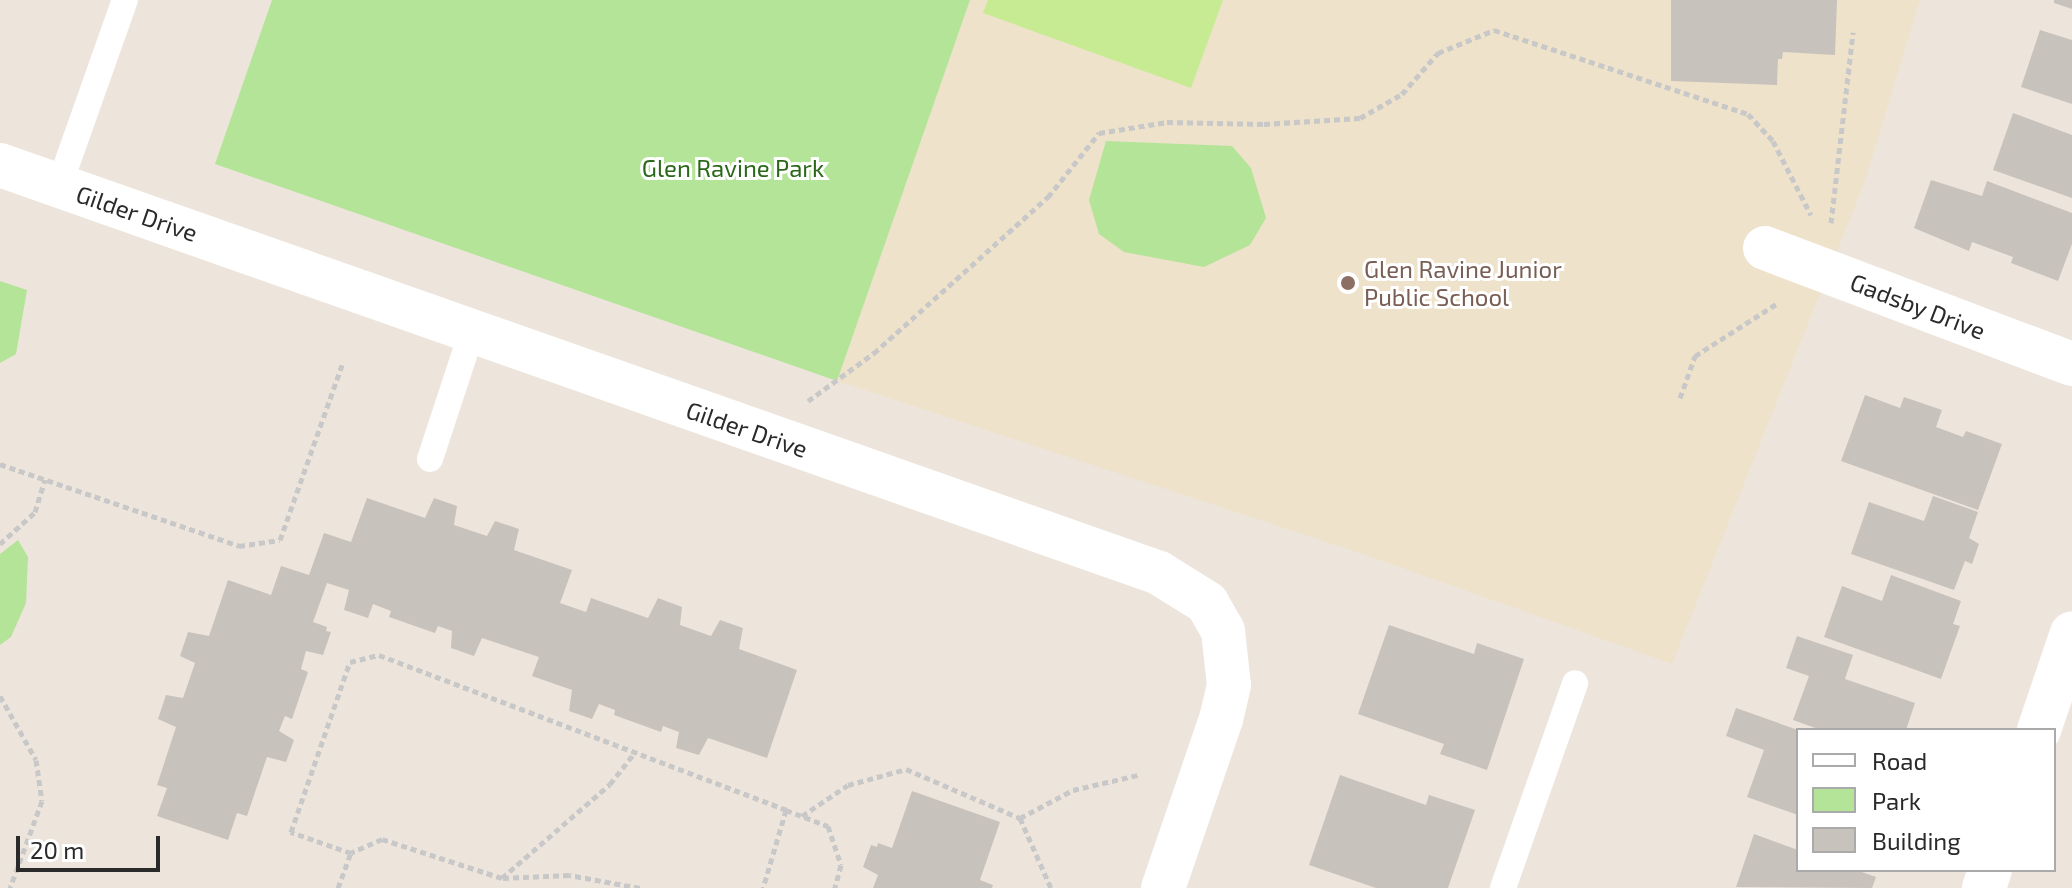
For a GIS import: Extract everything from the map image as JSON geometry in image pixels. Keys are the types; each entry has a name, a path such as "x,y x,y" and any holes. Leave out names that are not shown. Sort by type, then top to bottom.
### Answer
{"street":[{"name":"Gilder Drive","path":"0,165 1159,573 1207,603 1223,631 1229,685 1221,719 1163,888"},
{"name":"Gadsby Drive","path":"1765,248 2072,364"},
{"path":"2040,728 2072,633"}],"lane":[{"path":"59,186 125,0"},
{"path":"430,459 472,331"},
{"path":"1503,888 1575,683"}],"path":[{"path":"762,435 874,353 1037,208 1099,133 1167,122 1264,124 1360,118 1402,94 1438,53 1494,30 1748,114 1773,141 1814,222"},
{"path":"1828,227 1835,220 1853,32"},
{"path":"1680,398 1695,356 1790,296"},
{"path":"0,464 239,546 280,540 343,362"},
{"path":"0,544 35,512 45,479"},
{"path":"0,536 9,536"},
{"path":"640,888 569,875 502,878 382,839 351,853 291,832 350,662 379,655 828,826 841,865 835,888"},
{"path":"0,696 36,760 42,801 10,888"},
{"path":"502,878 610,784 636,751"},
{"path":"802,816 848,785 906,769 1020,818 1051,888"},
{"path":"1020,818 1073,790 1138,775"},
{"path":"763,888 786,810"},
{"path":"338,888 351,853"}],"shaded area":[{"name":"Glen Ravine Junior Public School","path":"970,0 1920,0 1864,184 1672,664 1360,553 837,381"}],"green space":[{"name":"Glen Ravine Park","path":"272,0 970,0 837,381 215,164"},
{"path":"988,0 1223,0 1191,88 983,13"},
{"path":"1106,141 1232,146 1251,168 1266,218 1250,245 1204,267 1124,252 1099,234 1089,200"},
{"path":"0,281 27,290 16,354 0,363"},
{"path":"18,540 28,557 26,603 11,637 0,645 0,554"}],"building":[{"path":"1671,0 1837,0 1835,55 1783,52 1782,59 1778,59 1777,85 1671,81"},
{"path":"2054,0 2072,0 2072,9 2054,3"},
{"path":"2040,30 2072,40 2072,104 2021,87"},
{"path":"2013,113 2072,135 2072,198 1993,170"},
{"path":"1931,180 1982,196 1987,181 2072,213 2072,244 2058,281 2011,263 2013,257 1972,242 1969,251 1914,228"},
{"path":"1865,395 1900,408 1904,397 1942,410 1936,427 1963,437 1966,431 2002,444 1978,510 1841,461"},
{"path":"1933,496 1978,512 1969,538 1979,544 1972,564 1965,561 1954,590 1851,554 1869,502 1924,521"},
{"path":"367,498 425,518 434,498 457,506 454,525 487,536 495,521 519,529 514,550 572,570 560,603 586,612 591,598 648,618 658,598 682,607 680,625 711,636 720,620 743,628 739,649 797,670 767,758 708,738 699,755 676,748 679,732 663,726 661,732 614,715 615,710 599,704 592,719 569,711 572,690 532,676 539,657 482,638 474,656 451,648 452,631 438,626 435,633 389,617 391,611 373,604 368,618 344,610 349,590 327,583 313,622 327,627 326,631 331,632 323,655 306,651 301,669 308,672 292,719 285,716 279,731 294,740 286,762 267,757 247,816 237,813 228,840 157,816 167,788 157,785 176,727 158,719 166,695 183,698 195,663 180,656 188,632 209,636 228,580 271,595 281,566 309,575 324,533 351,542"},
{"path":"1891,575 1961,601 1953,624 1960,626 1941,679 1824,637 1842,586 1882,601"},
{"path":"1389,625 1474,654 1477,643 1524,659 1487,770 1440,754 1444,744 1358,714"},
{"path":"1797,636 1853,655 1845,679 1915,703 1907,728 1815,728 1793,720 1809,676 1786,668"},
{"path":"1736,708 1796,729 1796,814 1747,797 1764,750 1726,736"},
{"path":"1340,775 1426,805 1429,795 1475,810 1448,888 1376,888 1309,865"},
{"path":"912,791 1000,822 980,880 993,885 992,888 873,888 878,875 863,867 871,845 877,847 878,843 892,848"},
{"path":"1754,834 1796,849 1796,872 1862,872 1876,877 1872,888 1736,887"}],"place":[{"name":"Glen Ravine Junior Public School","path":"1348,283"}]}
